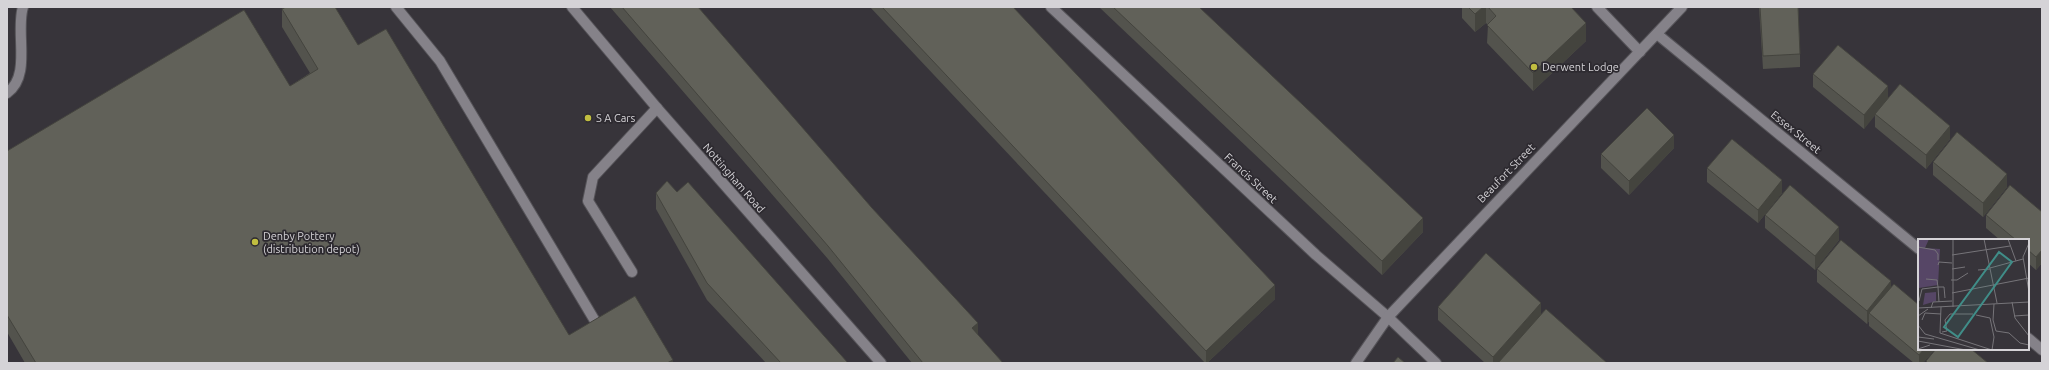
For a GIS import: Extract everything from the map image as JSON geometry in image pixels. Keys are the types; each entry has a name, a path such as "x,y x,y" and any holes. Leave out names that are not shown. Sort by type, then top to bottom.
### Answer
{"street":[{"path":"7,93 11,90 22,67 20,16 24,7"},
{"path":"396,7 440,60 603,334"},
{"name":"Nottingham Road","path":"572,7 657,108 881,363"},
{"name":"Francis Street","path":"1051,7 1316,255 1388,317 1436,363"},
{"path":"1597,7 1640,52"},
{"name":"Beaufort Street","path":"1356,363 1388,317 1465,234 1682,7"},
{"name":"Essex Street","path":"1657,34 1918,248"},
{"path":"632,272 588,201 593,177 657,108"},
{"path":"2029,339 2042,350"}],"building":[{"name":"Denby Pottery (distribution depot)","path":"286,7 335,7 358,45 386,29 569,335 635,296 673,360 667,363 36,363 7,315 7,151 244,10 290,86 318,69 282,9"},
{"path":"622,7 698,7 872,208 978,323 972,328 1003,363 923,363 828,246"},
{"path":"882,7 1013,7 1275,285 1206,351"},
{"path":"1113,7 1199,7 1423,218 1382,261"},
{"path":"1468,7 1483,7 1475,14"},
{"name":"Derwent Lodge","path":"1488,7 1571,7 1586,23 1533,73 1487,25 1496,16"},
{"path":"1760,7 1798,7 1800,54 1763,56"},
{"path":"1838,45 1888,86 1864,115 1813,74"},
{"path":"1900,84 1950,126 1926,155 1875,114"},
{"path":"1647,108 1674,135 1629,181 1601,154"},
{"path":"1957,132 2007,174 1983,203 1933,162"},
{"path":"1732,139 1782,180 1758,210 1707,168"},
{"path":"667,181 677,192 688,182 848,363 781,363 707,283 656,193"},
{"path":"1790,185 1839,227 1815,256 1765,215"},
{"path":"2010,185 2042,212 2042,250 2036,257 2029,251 2029,239 2015,239 1986,215"},
{"path":"1841,240 1891,281 1867,311 1817,269"},
{"path":"1486,253 1541,303 1493,357 1438,307"},
{"path":"1894,284 1918,304 1918,350 1923,350 1919,355 1869,313"},
{"path":"1546,309 1607,363 1498,363"},
{"path":"1935,350 1972,350 1988,363 1928,363 1926,361"},
{"path":"1398,357 1405,363 1393,363"}],"place":[{"name":"Derwent Lodge","path":"1534,67"},
{"name":"S A Cars","path":"588,118"},
{"name":"Denby Pottery (distribution depot)","path":"255,242"}]}
